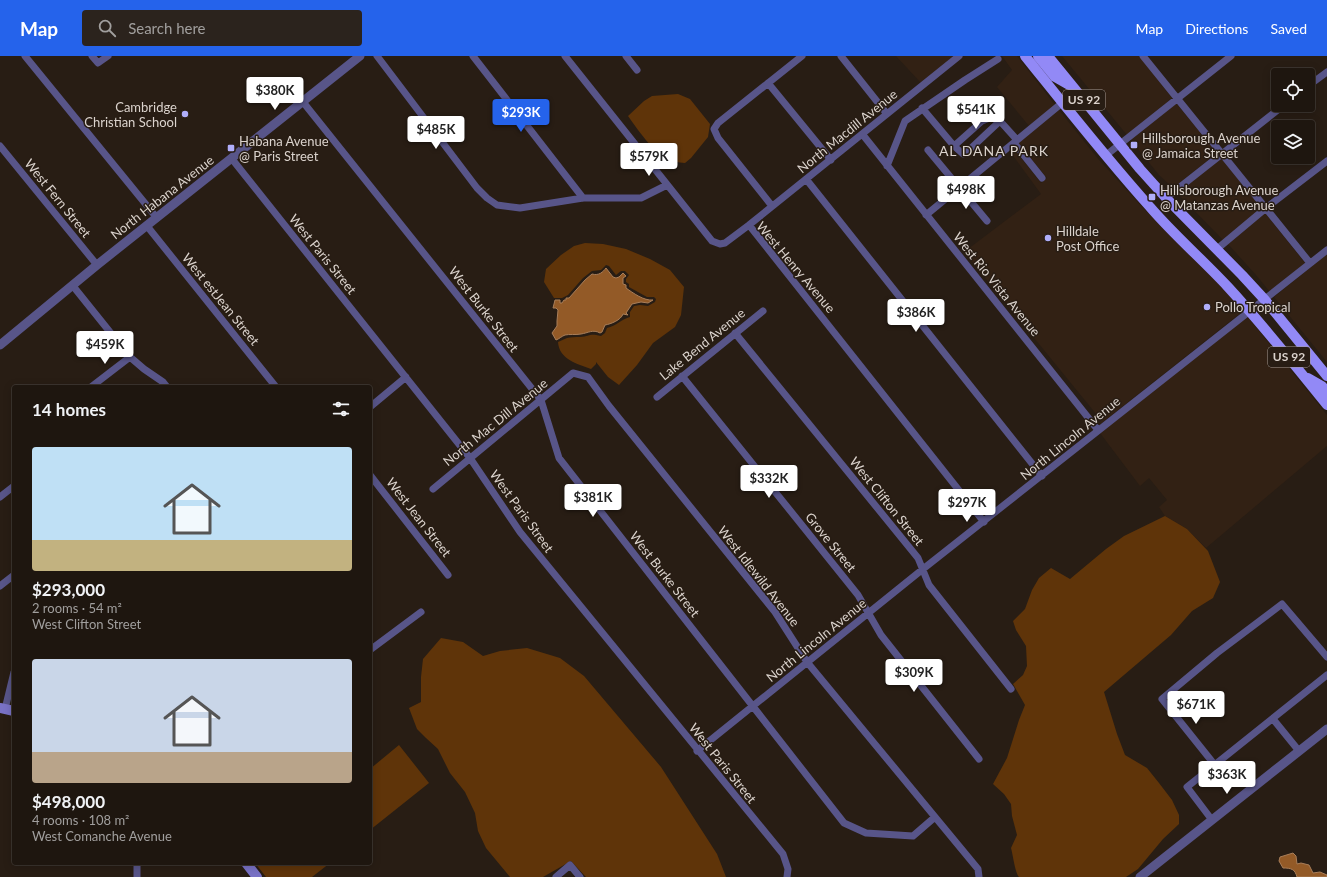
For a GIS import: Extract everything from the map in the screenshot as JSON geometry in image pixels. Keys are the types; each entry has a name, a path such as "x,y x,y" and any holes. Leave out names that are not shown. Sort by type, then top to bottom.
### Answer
{"main road":[{"name":"US 92","path":"1024,56 1105,156 1151,209 1227,286 1268,331 1327,405"},
{"path":"1038,56 1055,78 1073,87"},
{"name":"US 92","path":"1048,56 1120,145 1166,198 1265,300 1327,376"},
{"path":"1302,373 1322,386 1327,392"},
{"path":"248,865 257,877"}],"street":[{"path":"25,56 157,218"},
{"path":"92,56 98,63 108,56"},
{"name":"North Habana Avenue","path":"2,340 73,286 360,56"},
{"path":"377,56 476,188 497,205 520,208 583,198 641,198 667,185"},
{"path":"473,56 583,198"},
{"name":"West Henry Avenue","path":"565,56 712,241 720,244 725,243 749,225 984,522"},
{"path":"626,56 637,70"},
{"path":"772,206 718,138 714,128 718,123 802,56"},
{"path":"842,56 887,114"},
{"name":"North Macdill Avenue","path":"749,225 863,135 959,56"},
{"path":"1143,56 1310,263"},
{"path":"1105,156 1231,56"},
{"path":"887,166 905,121 922,108 998,59"},
{"path":"1315,81 1327,72"},
{"path":"768,83 831,160"},
{"name":"West Burke Street","path":"303,102 541,400 559,458 844,823 866,833 913,836 935,817"},
{"path":"926,215 1062,103"},
{"path":"922,108 954,146 963,154 1000,121"},
{"path":"1166,198 1275,112"},
{"path":"954,146 982,121 992,117 1000,121 1042,178"},
{"name":"West Rio Vista Avenue","path":"863,135 1098,430"},
{"name":"West Fern Street","path":"0,146 97,266"},
{"path":"928,150 987,221"},
{"name":"West Paris Street","path":"232,159 470,458 520,532 697,751 783,854 788,870 787,877"},
{"path":"1217,249 1266,208 1327,161"},
{"path":"806,179 1042,476"},
{"name":"West estJean Street","path":"147,226 274,385"},
{"name":"North Lincoln Avenue","path":"697,751 923,569 1327,250"},
{"path":"73,286 130,357 165,385"},
{"name":"Lake Bend Avenue","path":"657,397 763,311"},
{"name":"West Clifton Street","path":"735,333 918,558 929,585 1011,689"},
{"path":"94,385 130,357"},
{"name":"North Mac Dill Avenue","path":"433,489 573,373"},
{"name":"West Idlewild Avenue","path":"573,373 588,376 609,406 775,612 807,662 978,869 979,877"},
{"name":"Grove Street","path":"682,376 858,595 881,635 979,759"},
{"path":"372,405 406,377"},
{"name":"West Jean Street","path":"372,478 448,575"},
{"path":"0,497 12,488"},
{"path":"0,586 12,577"},
{"path":"1214,764 1162,699 1218,653 1282,604 1327,657"},
{"path":"372,649 421,612"},
{"path":"1212,820 1187,787 1327,675"},
{"path":"6,710 12,682"},
{"path":"1273,719 1299,751"},
{"path":"1140,877 1327,730"},
{"path":"137,865 137,877"},
{"path":"556,877 570,865 580,877"}],"shaded area":[{"path":"896,56 954,56 921,83"},
{"path":"1002,56 1017,56 1055,105 1029,126 997,87 1012,70"},
{"path":"1062,56 1139,56 1172,98 1127,135"},
{"path":"678,94 690,99 710,124 708,137 685,163 671,161 656,152 628,116 644,101 652,96"},
{"path":"1176,103 1217,153 1173,188 1159,175 1131,140"},
{"path":"1059,110 1099,160 1146,211 1226,290 1243,311 1099,425 1101,420 964,252 1041,194 1009,150 1013,148 1041,183 1047,178 1018,143"},
{"path":"1221,158 1261,208 1223,240 1177,193"},
{"path":"1265,213 1305,263 1270,292 1228,244"},
{"path":"585,243 603,244 626,249 650,259 670,270 684,287 681,315 675,327 653,343 637,365 619,385 608,377 596,362 591,369 565,357 559,348 558,342 570,337 592,335 601,336 605,333 607,328 630,317 630,312 634,306 648,306 655,302 656,299 654,297 647,297 629,287 626,279 629,275 625,271 621,271 616,275 609,266 606,265 601,270 592,271 583,278 568,295 562,298 554,298 544,282 546,269 561,255 574,246"},
{"path":"1327,254 1327,362 1274,297"},
{"path":"606,268 613,277 616,278 623,273 626,276 623,278 623,284 626,285 626,288 642,298 653,300 648,303 641,302 632,304 626,313 628,315 623,314 618,320 605,325 600,333 593,331 564,335 556,340 552,333 557,326 558,310 553,308 555,300 560,300 560,303 562,303 566,300 566,298 569,298 592,274 599,274"},
{"path":"1247,316 1327,415 1327,446 1206,548 1187,529 1165,516 1159,507 1167,500 1149,478 1140,486 1100,433"},
{"path":"1165,516 1187,529 1208,551 1220,582 1213,598 1192,611 1171,635 1104,692 1125,755 1147,768 1159,783 1172,800 1179,815 1179,824 1163,839 1138,869 1126,877 1019,877 1015,868 1011,848 1017,835 1012,816 1011,804 1004,794 993,784 1007,758 1025,705 1013,684 1023,675 1027,666 1026,646 1016,630 1013,621 1025,609 1032,590 1039,578 1051,568 1070,579 1124,536"},
{"path":"441,638 463,642 483,656 500,651 527,648 560,658 584,676 661,767 717,854 726,877 586,877 571,861 543,877 510,877 486,848 478,831 475,813 465,792 450,773 438,749 417,729 409,708 421,702 423,659"},
{"path":"399,745 429,783 372,828 372,767"},
{"path":"1293,853 1296,856 1297,864 1301,863 1309,865 1313,873 1320,872 1327,875 1327,877 1297,877 1295,872 1292,870 1283,868 1279,861 1280,857"},
{"path":"257,865 327,865 312,877 266,877"}],"place":[{"name":"Cambridge Christian School","path":"185,114"},
{"name":"Hillsborough Avenue @ Jamaica Street","path":"1134,145"},
{"name":"Habana Avenue @ Paris Street","path":"231,148"},
{"name":"Hillsborough Avenue @ Matanzas Avenue","path":"1152,197"},
{"name":"Hilldale Post Office","path":"1048,238"},
{"name":"Pollo Tropical","path":"1207,307"}],"district":[{"name":"AL DANA PARK","path":"994,151"}]}
